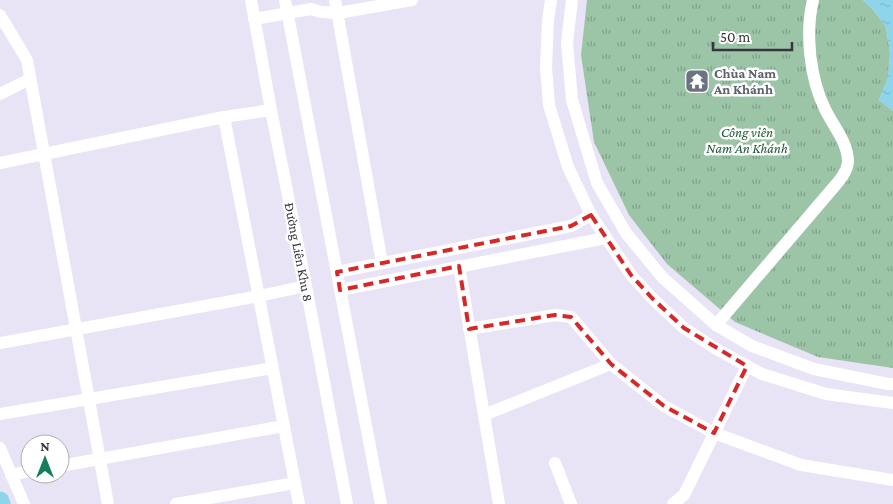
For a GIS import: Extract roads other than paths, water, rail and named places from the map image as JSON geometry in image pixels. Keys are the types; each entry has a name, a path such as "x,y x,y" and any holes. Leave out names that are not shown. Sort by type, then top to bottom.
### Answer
{"street":[{"name":"Đường Liên Khu 8","path":"251,0 347,504"},
{"path":"285,0 381,504"},
{"path":"335,0 382,263"},
{"path":"254,19 287,13 314,4 321,12 338,13 412,0"},
{"path":"551,0 546,67 549,105 568,167 592,215 630,275 684,328 718,350 762,374 826,394 893,403"},
{"path":"572,0 567,43 572,100 597,183 626,233 662,277 716,325 752,346 814,369 893,384"},
{"path":"716,325 834,188 847,168 847,153 843,140 824,108 814,73 810,50 809,26 813,0"},
{"path":"0,15 27,60 108,504"},
{"path":"0,94 30,79"},
{"path":"549,105 572,100"},
{"path":"0,163 224,117 271,110"},
{"path":"224,117 299,504"},
{"path":"337,272 571,226 592,215"},
{"path":"340,290 606,238"},
{"path":"499,240 501,258"},
{"path":"459,266 499,504"},
{"path":"0,343 306,286"},
{"path":"470,329 556,315 571,317 611,364 664,406 714,433 801,465 893,480"},
{"path":"484,415 611,364"},
{"path":"673,504 684,495 747,366"},
{"path":"0,414 273,368"},
{"path":"70,464 284,426"},
{"path":"0,448 24,504"},
{"path":"555,463 571,504"},
{"path":"11,475 20,473"},
{"path":"176,504 295,483"}],"water":[{"path":"863,0 893,0 893,111 879,100 888,78 890,53 886,27 872,8"}],"place":[{"name":"Chùa Nam An Khánh","path":"697,81"}],"park label":[{"name":"Công viên Nam An Khánh","path":"747,140"}]}
